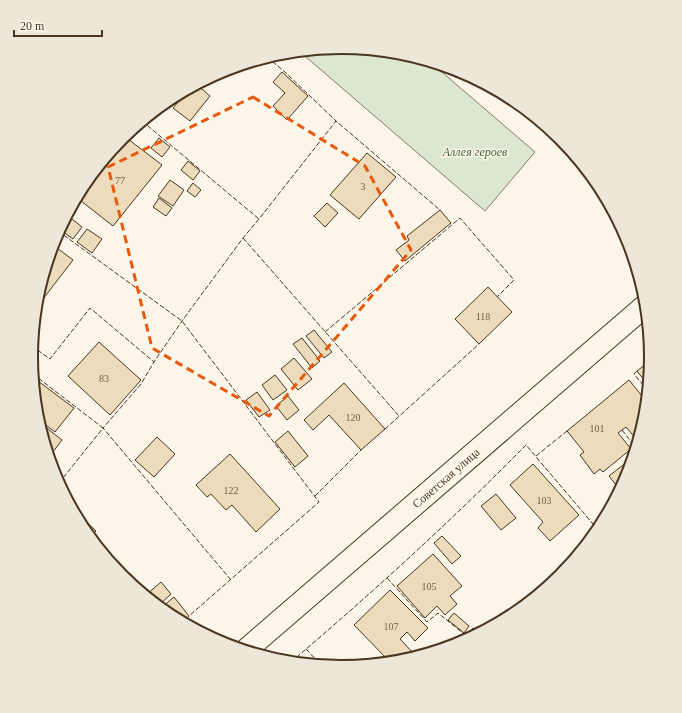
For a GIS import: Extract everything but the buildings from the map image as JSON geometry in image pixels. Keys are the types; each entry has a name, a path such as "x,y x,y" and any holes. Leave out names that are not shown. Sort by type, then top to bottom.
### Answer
{"street":[{"name":"Советская улица","path":"251,645 640,310"}],"highlighted area":[{"path":"253,97 365,166 411,250 269,416 152,348 108,167"}],"green space":[{"name":"Аллея героев","path":"361,54 381,56 400,59 441,71 535,152 485,211 304,56"}],"fence":[{"path":"272,62 336,121 440,210"},
{"path":"231,580 103,428 141,384 182,321 243,238 336,121"},
{"path":"146,125 259,219"},
{"path":"325,332 460,218 514,280 497,297"},
{"path":"64,235 182,321 319,502 189,616"},
{"path":"243,238 399,416"},
{"path":"38,351 50,359 90,308 154,362"},
{"path":"385,429 479,344"},
{"path":"637,371 634,374 642,384"},
{"path":"39,379 103,428 63,478"},
{"path":"622,430 632,442"},
{"path":"536,456 567,431"},
{"path":"297,656 411,556 526,445 593,524"},
{"path":"315,496 361,450"},
{"path":"387,578 427,622 438,613 463,633"},
{"path":"306,649 315,658"}]}
